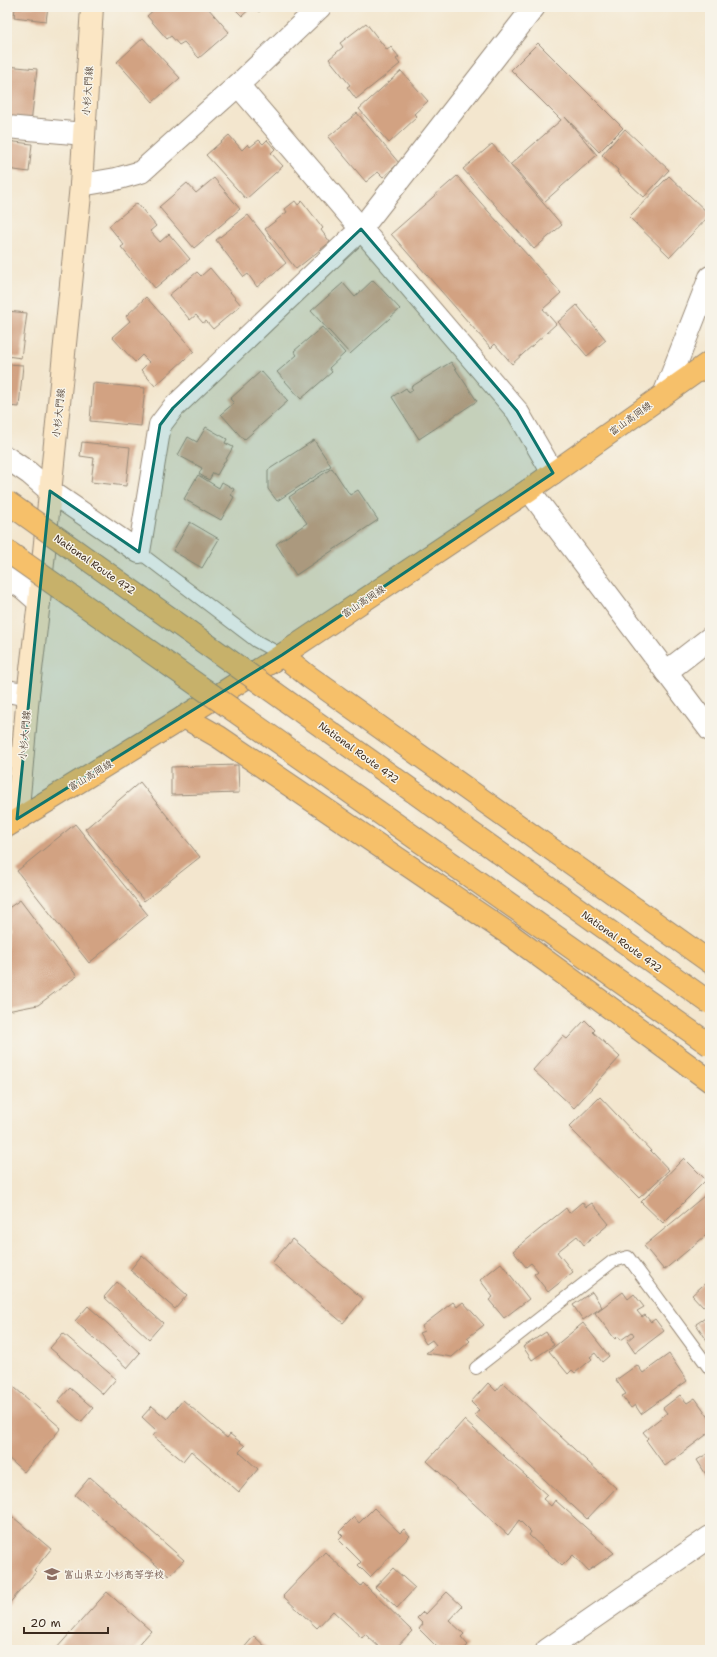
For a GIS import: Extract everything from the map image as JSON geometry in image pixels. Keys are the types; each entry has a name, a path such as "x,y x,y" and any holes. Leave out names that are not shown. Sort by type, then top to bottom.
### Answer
{"main road":[{"name":"小杉大門線","path":"12,823 39,602 81,185 92,7"},
{"name":"富山高岡線","path":"12,823 282,655 529,490 665,392 710,362"},
{"name":"National Route 472","path":"7,502 710,1003"},
{"path":"7,550 710,1045"},
{"path":"282,655 308,676 710,962"},
{"path":"184,717 219,737 512,936 710,1081"}],"street":[{"path":"81,185 116,179 141,172 238,85 320,7"},
{"path":"7,458 29,473 50,491 139,552 160,425 173,408 361,229 534,7"},
{"path":"238,85 517,411 553,473"},
{"path":"7,127 84,134"},
{"path":"665,392 710,277"},
{"path":"529,490 710,730"},
{"path":"7,577 39,602"},
{"path":"666,672 710,638"},
{"path":"7,692 28,695"},
{"path":"561,1646 710,1537"}],"lane":[{"path":"139,552 256,641 282,655"},
{"path":"476,1368 613,1261 628,1257 710,1369"}],"highlighted area":[{"path":"361,229 517,411 553,473 282,655 17,819 50,491 139,552 160,425 173,408"}],"building":[{"path":"15,7 48,7 46,21 14,17"},
{"path":"157,7 207,7 229,32 199,58 184,42 179,45 171,36 167,39 147,16"},
{"path":"233,7 252,7 242,16"},
{"path":"255,7 264,7 259,12"},
{"path":"366,23 387,50 391,47 399,57 396,59 400,64 356,99 347,87 350,85 329,59 343,47 340,43"},
{"path":"143,38 180,78 153,102 117,62"},
{"path":"538,43 623,128 599,152 565,117 597,155 544,202 511,164 561,120 511,70"},
{"path":"7,66 37,69 31,124 7,120"},
{"path":"401,71 428,101 414,114 417,117 389,143 359,109"},
{"path":"357,113 399,163 383,177 378,172 366,182 328,137"},
{"path":"625,129 669,170 644,197 617,172 618,170 602,155"},
{"path":"229,135 242,150 248,144 250,147 259,140 263,144 267,140 275,149 271,153 283,166 246,199 206,155"},
{"path":"7,141 32,144 29,172 7,169"},
{"path":"492,144 562,225 534,249 463,169"},
{"path":"457,176 561,293 543,309 556,324 512,364 495,344 491,348 391,234"},
{"path":"669,176 710,215 670,257 629,217"},
{"path":"214,178 240,209 194,248 159,207 187,183 196,193"},
{"path":"295,201 298,205 302,201 323,228 321,230 330,242 296,269 265,229 287,212 285,209"},
{"path":"137,203 156,226 150,231 160,242 169,234 190,259 155,288 121,247 124,245 109,226"},
{"path":"248,215 286,263 257,287 248,274 244,277 216,240"},
{"path":"210,268 241,305 213,329 206,321 203,323 196,315 190,320 169,295 197,272 201,276"},
{"path":"373,280 400,309 350,354 311,311 343,283 355,297"},
{"path":"146,297 194,351 155,386 141,370 149,362 142,355 135,362 112,337 130,321 126,316"},
{"path":"577,305 606,340 587,356 558,322"},
{"path":"7,311 27,313 21,358 7,356"},
{"path":"322,327 345,353 329,368 332,372 301,399 277,372 297,355 294,351"},
{"path":"451,362 477,401 419,439 392,397 406,388 409,393 413,390 411,387"},
{"path":"7,364 23,365 19,407 7,406"},
{"path":"261,371 288,401 244,440 221,414 234,403 230,399"},
{"path":"93,383 145,388 141,426 90,421"},
{"path":"206,427 227,439 225,443 233,447 217,475 213,473 209,480 199,474 202,468 178,455 188,437 197,442"},
{"path":"314,440 331,466 277,501 268,489 268,470"},
{"path":"82,442 130,447 126,486 91,482 94,458 80,456"},
{"path":"332,468 350,495 358,490 378,520 296,575 276,544 307,523 289,497"},
{"path":"198,475 219,488 222,482 234,489 231,495 234,497 221,520 184,499"},
{"path":"190,522 219,539 202,568 173,551"},
{"path":"238,765 239,793 171,795 171,767"},
{"path":"140,782 200,857 144,901 85,829"},
{"path":"75,824 148,915 89,963 17,871"},
{"path":"20,900 77,976 38,1005 7,1011 7,909"},
{"path":"585,1020 595,1030 593,1032 620,1057 574,1108 533,1070 563,1036 567,1039"},
{"path":"600,1097 669,1170 639,1198 569,1127"},
{"path":"684,1158 706,1180 663,1223 641,1202"},
{"path":"710,1191 710,1232 664,1270 644,1246"},
{"path":"582,1202 586,1207 592,1203 609,1224 584,1245 577,1236 557,1252 573,1272 548,1292 534,1274 538,1271 531,1263 526,1267 513,1251 566,1208 569,1213"},
{"path":"292,1239 363,1299 343,1323 272,1263"},
{"path":"142,1255 187,1295 175,1309 130,1270"},
{"path":"501,1263 529,1299 504,1318 489,1300 493,1297 480,1280"},
{"path":"710,1279 710,1302 703,1307 692,1295"},
{"path":"117,1282 163,1323 149,1339 104,1297"},
{"path":"592,1292 602,1307 583,1320 573,1305"},
{"path":"623,1292 628,1299 634,1294 644,1307 637,1311 642,1317 645,1315 651,1322 655,1319 664,1331 635,1353 627,1341 634,1335 632,1332 621,1340 618,1336 615,1339 595,1313"},
{"path":"453,1302 457,1307 463,1302 484,1325 467,1338 470,1341 452,1357 426,1353 436,1345 432,1340 426,1344 419,1333 424,1331 422,1326"},
{"path":"88,1306 140,1353 127,1368 75,1321"},
{"path":"710,1315 710,1345 696,1324"},
{"path":"583,1323 609,1356 602,1362 595,1353 590,1357 592,1359 575,1373 572,1370 568,1374 549,1351"},
{"path":"546,1332 554,1345 532,1360 523,1347"},
{"path":"63,1333 116,1379 103,1394 50,1348"},
{"path":"669,1354 687,1381 641,1414 635,1405 631,1408 622,1396 626,1394 616,1380 637,1365 643,1373"},
{"path":"7,1381 61,1428 24,1472 7,1457"},
{"path":"488,1383 496,1391 503,1383 616,1488 587,1519 475,1415 479,1410 471,1402"},
{"path":"70,1388 93,1408 81,1422 58,1401"},
{"path":"680,1395 687,1403 695,1398 710,1419 710,1432 665,1466 646,1440 648,1438 643,1432 667,1413 663,1408"},
{"path":"183,1400 227,1438 230,1434 245,1446 239,1452 258,1469 239,1492 191,1451 183,1461 153,1436 157,1431 142,1417 152,1406 167,1419"},
{"path":"464,1420 547,1495 543,1499 551,1506 555,1500 614,1553 588,1571 573,1555 562,1566 529,1535 531,1532 519,1520 508,1535 427,1461"},
{"path":"710,1452 710,1481 697,1460"},
{"path":"90,1477 184,1560 169,1576 75,1495"},
{"path":"374,1508 400,1533 404,1529 410,1536 370,1577 358,1565 361,1562 339,1540 343,1536 339,1532 354,1517 359,1523"},
{"path":"7,1512 51,1549 34,1570 36,1572 7,1606"},
{"path":"325,1552 361,1586 363,1583 412,1631 394,1650 382,1650 365,1634 362,1638 333,1611 317,1628 283,1596"},
{"path":"393,1568 415,1588 397,1608 375,1587"},
{"path":"107,1592 151,1631 134,1650 55,1650"},
{"path":"447,1592 462,1606 449,1620 464,1634 461,1637 468,1645 465,1648 468,1650 440,1650 419,1629 423,1624 417,1618 423,1612 426,1614"},
{"path":"254,1636 269,1650 242,1650"}],"place":[{"name":"富山県立小杉高等学校","path":"52,1574"}]}
